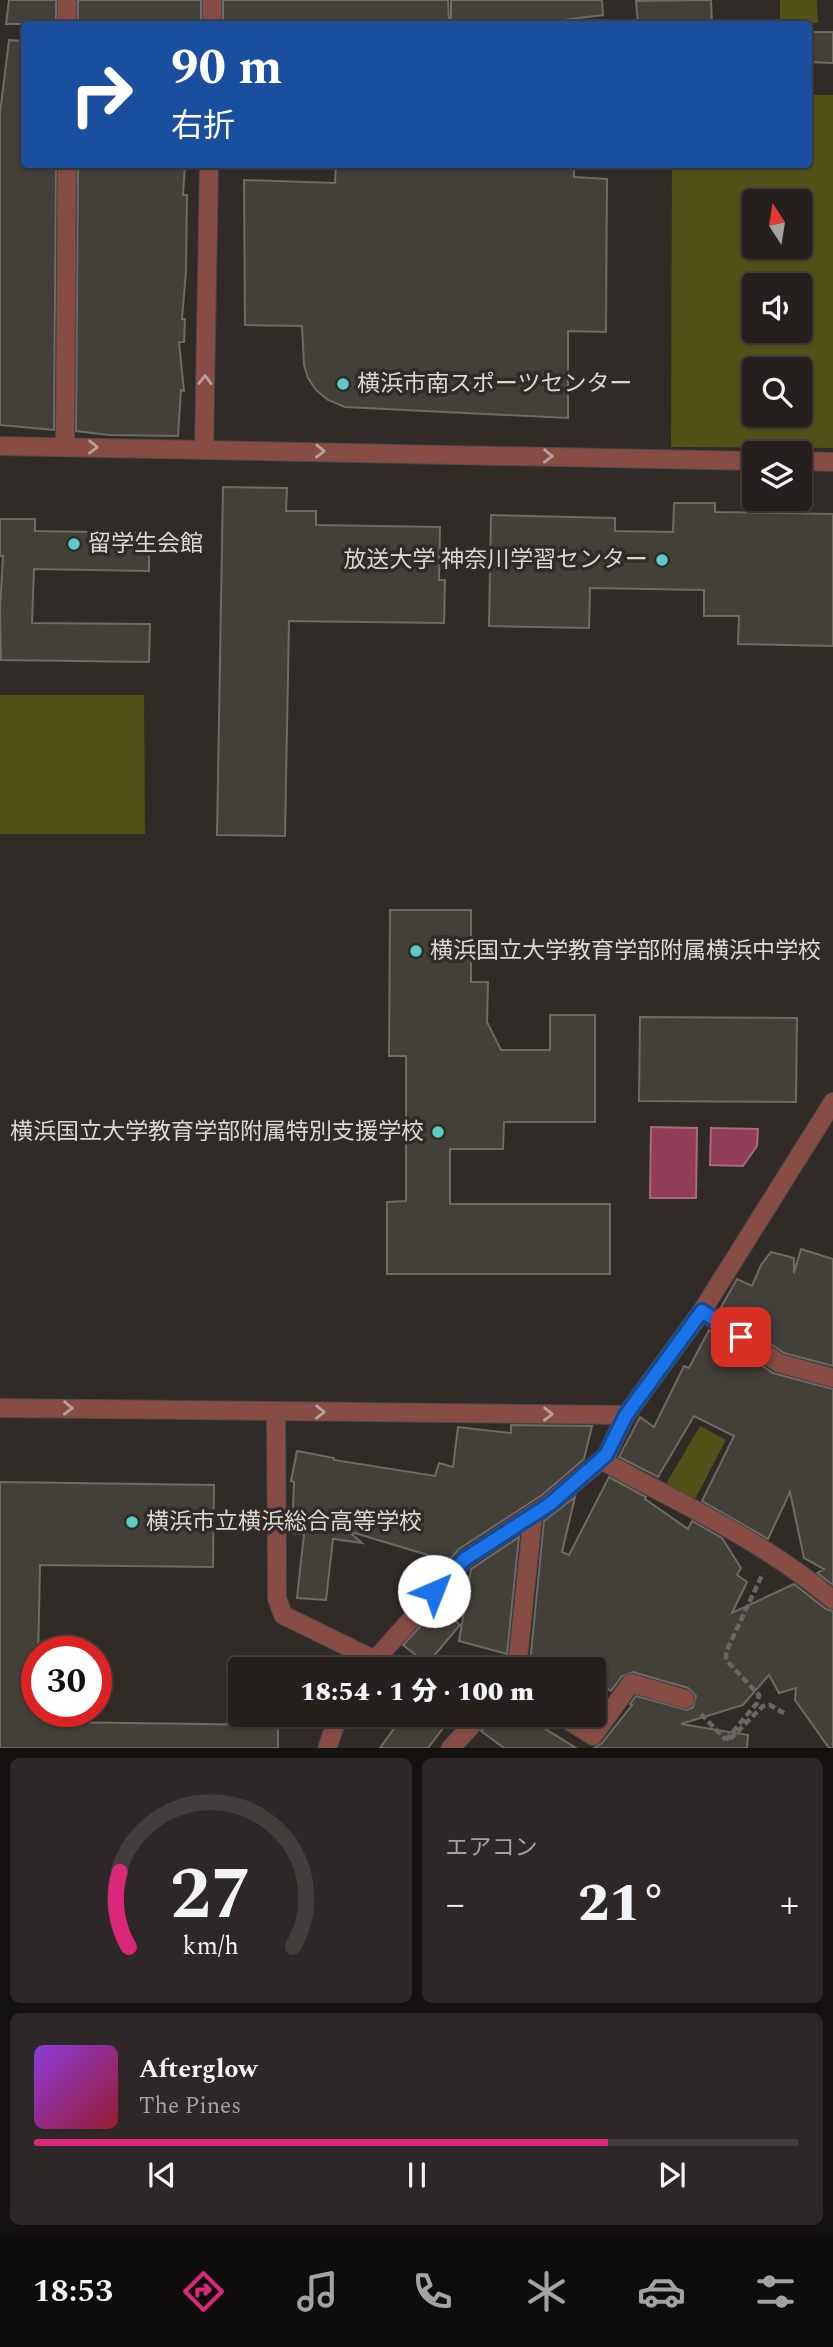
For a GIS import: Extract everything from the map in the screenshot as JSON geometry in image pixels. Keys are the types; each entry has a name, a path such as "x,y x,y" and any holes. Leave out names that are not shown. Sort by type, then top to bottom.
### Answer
{"street":[{"path":"67,0 67,21"},
{"path":"212,0 212,21"},
{"path":"65,447 66,168"},
{"path":"204,449 209,168"},
{"path":"0,446 742,460"},
{"path":"812,461 833,462"},
{"path":"379,1657 465,1559 550,1504 606,1455 626,1415 702,1311 833,1102"},
{"path":"702,1311 779,1363 833,1378"},
{"path":"0,1408 626,1415"},
{"path":"276,1411 277,1598 283,1615 358,1657"},
{"path":"601,1460 740,1536 812,1581 833,1600"},
{"path":"518,1657 533,1515"},
{"path":"606,1718 631,1683 685,1699"},
{"path":"327,1748 335,1727"},
{"path":"450,1748 470,1727"},
{"path":"579,1727 593,1736 599,1727"}],"path":[{"path":"726,1740 757,1703 759,1695 726,1660 726,1652 771,1556"},
{"path":"685,1699 726,1740"},
{"path":"726,1740 729,1741 763,1706 770,1705 787,1715"}],"shaded area":[{"path":"780,0 817,0 818,23 780,21"},
{"path":"812,95 833,95 833,448 812,448 812,441 742,441 742,447 671,447 672,168 812,168"},
{"path":"0,695 144,695 145,834 0,834"},
{"path":"651,1127 697,1128 696,1198 650,1198"},
{"path":"711,1128 758,1129 757,1146 743,1166 710,1165"},
{"path":"700,1426 726,1440 694,1501 666,1484"}],"building":[{"path":"9,0 56,0 56,21 6,24"},
{"path":"78,0 201,0 201,21 78,21"},
{"path":"223,0 448,0 449,21 223,21"},
{"path":"451,0 602,0 603,15 555,21 451,21"},
{"path":"711,0 712,21 638,21 636,1"},
{"path":"812,32 833,32 833,63 812,62"},
{"path":"9,40 21,41 21,168 56,168 54,430 0,425 0,113"},
{"path":"78,168 185,168 186,271 182,319 185,319 184,342 179,342 184,391 181,390 178,436 109,435 76,431"},
{"path":"336,168 574,168 574,177 607,179 606,332 568,331 568,418 345,407 328,400 316,390 308,378 304,365 302,326 245,325 244,180 335,183"},
{"path":"223,487 287,488 286,511 316,511 316,525 440,527 439,580 445,580 444,623 289,621 285,836 217,835"},
{"name":"放送大学 神奈川学習センター","path":"674,503 715,503 715,512 833,514 833,646 738,644 739,616 704,616 704,590 590,588 589,628 489,626 491,515 615,518 615,531 673,532"},
{"path":"0,519 35,519 35,531 149,533 149,571 34,569 32,623 150,624 149,662 1,660 3,556 0,556"},
{"path":"390,910 471,910 471,982 488,982 487,1022 501,1050 550,1050 550,1015 595,1015 595,1122 504,1122 503,1149 450,1149 450,1204 610,1204 610,1274 387,1274 387,1202 406,1201 406,1056 389,1056"},
{"path":"640,1017 797,1018 796,1102 639,1101"},
{"path":"801,1249 833,1259 833,1366 784,1353 720,1309 737,1279 752,1286 761,1265 771,1252 794,1258 794,1273"},
{"path":"709,1330 773,1373 833,1389 833,1585 817,1573 824,1569 804,1558 790,1492 768,1539 702,1501 734,1436 694,1416 658,1477 619,1457 640,1417 654,1427 684,1366 689,1368"},
{"path":"511,1425 592,1426 584,1459 542,1495 459,1549 448,1561 348,1531 362,1543 333,1539 326,1600 297,1598 304,1534 292,1533 294,1482 291,1481 297,1451 334,1460 435,1476 439,1463 453,1467 458,1427 511,1433"},
{"path":"609,1477 646,1497 645,1499 688,1529 692,1521 722,1538 741,1568 737,1575 747,1582 732,1613 794,1584 826,1609 833,1611 833,1748 829,1748 795,1700 796,1688 779,1693 769,1675 743,1705 681,1724 748,1735 747,1748 594,1748 602,1743 636,1696 687,1710 693,1707 696,1696 688,1688 633,1672 622,1676 611,1691 606,1688 606,1657 531,1657 544,1521 575,1497 562,1552 569,1555"},
{"path":"0,1482 214,1485 213,1567 40,1565 39,1636 21,1636 21,1727 112,1727 112,1723 278,1727 278,1748 0,1748"},
{"path":"519,1537 507,1654 459,1641 471,1569"},
{"path":"438,1607 460,1625 433,1657 418,1657 403,1645"},
{"path":"395,1727 444,1727 428,1748 380,1748"},
{"path":"485,1727 542,1727 576,1748 504,1748 481,1731"}],"place":[{"name":"横浜市南スポーツセンター","path":"343,384"},
{"name":"留学生会館","path":"74,544"},
{"name":"放送大学 神奈川学習センター","path":"662,560"},
{"name":"横浜国立大学教育学部附属横浜中学校","path":"416,951"},
{"name":"横浜国立大学教育学部附属特別支援学校","path":"438,1132"},
{"name":"横浜市立横浜総合高等学校","path":"132,1522"}],"route":[{"path":"434,1591 465,1559 550,1504 606,1455 626,1415 702,1311 741,1337"}]}
